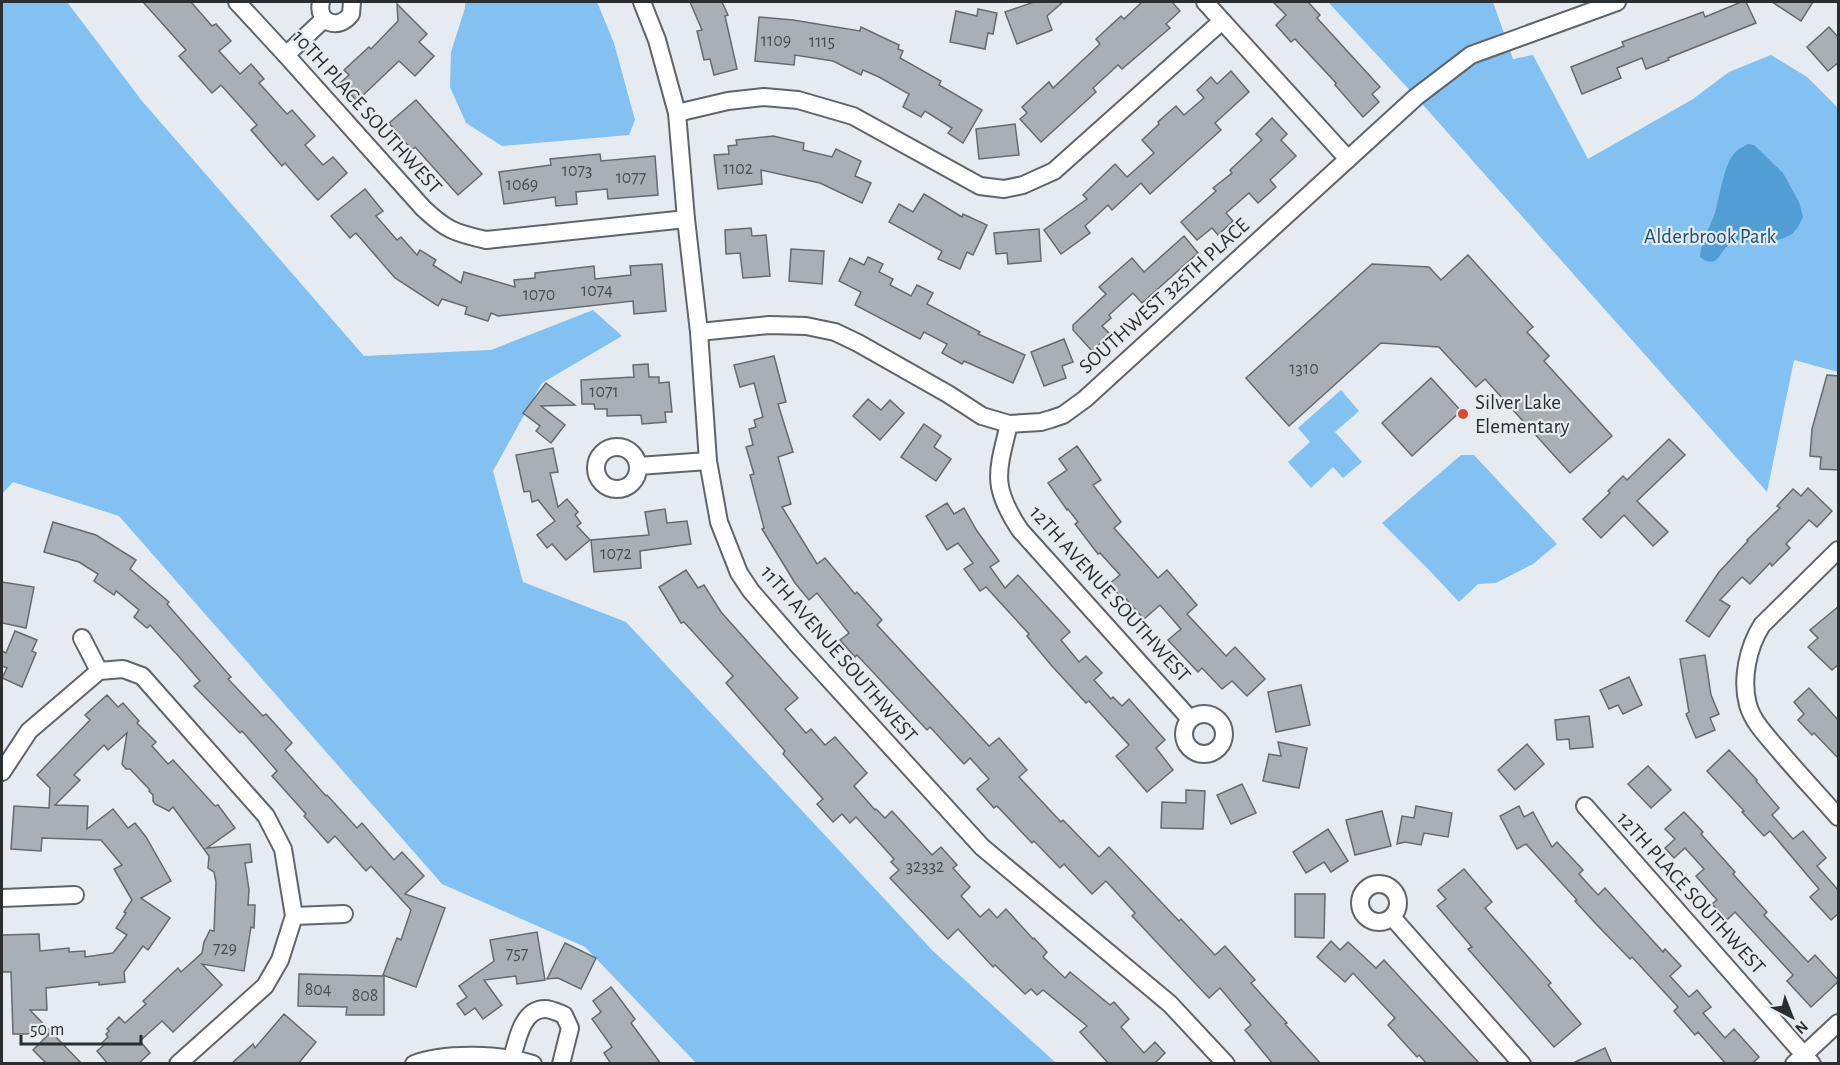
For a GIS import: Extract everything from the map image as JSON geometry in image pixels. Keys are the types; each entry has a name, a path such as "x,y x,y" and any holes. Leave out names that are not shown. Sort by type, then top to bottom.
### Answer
{"street":[{"name":"10TH PLACE SOUTHWEST","path":"237,2 423,208 441,225 460,234 486,240 686,219"},
{"path":"321,2 321,13 329,22 342,22 351,14 352,2"},
{"name":"11TH AVENUE SOUTHWEST","path":"642,2 657,40 677,113 699,332 708,461 719,522 739,573 751,591 982,847 1170,1004 1226,1064"},
{"path":"1205,2 1348,159"},
{"name":"SOUTHWEST 325TH PLACE","path":"699,332 769,325 806,326 835,332 928,383 982,416 1009,424 1041,422 1064,415 1085,399 1416,97 1471,55 1617,2"},
{"path":"286,55 324,19"},
{"path":"677,113 728,100 764,97 798,100 853,116 980,186 1004,189 1023,185 1054,171 1222,21"},
{"name":"12TH AVENUE SOUTHWEST","path":"1009,424 998,468 999,490 1007,510 1020,530 1190,719"},
{"path":"638,466 708,461"},
{"path":"1839,550 1762,625 1753,639 1748,658 1746,682 1748,705 1758,726 1839,817"},
{"path":"82,638 99,671"},
{"path":"2,771 29,731 99,671 123,669 142,676 266,816 283,849 294,916 280,960 265,986 177,1064"},
{"name":"12TH PLACE SOUTHWEST","path":"1585,806 1804,1060"},
{"path":"2,898 75,896"},
{"path":"294,916 344,914"},
{"path":"1392,917 1522,1064"},
{"path":"512,1058 521,1028 531,1014 545,1009 564,1015 570,1028 561,1064"},
{"path":"1804,1060 1839,1023"},
{"path":"414,1064 429,1058 483,1056 512,1058 533,1064"}],"green space":[{"path":"2,2 67,2 142,101 364,356 491,350 593,310 622,336 542,383 493,471 523,582 626,622 933,951 1056,1063 696,1063 585,947 442,884 119,516 13,482 2,494"},
{"path":"465,2 597,2 614,43 635,120 629,135 502,146 466,123 450,87 451,52"},
{"name":"Alderbrook Park","path":"1328,2 1493,2 1513,59 1533,55 1588,159 1693,99 1729,72 1771,55 1807,77 1838,108 1838,372 1794,360 1767,492 1416,97"},
{"path":"1341,390 1359,411 1335,432 1362,462 1343,478 1333,467 1311,488 1288,462 1310,442 1298,428"},
{"path":"1461,455 1474,455 1557,544 1533,564 1496,583 1478,584 1459,602 1382,523"}],"shaded area":[{"path":"1748,144 1754,145 1783,173 1799,202 1803,217 1792,234 1782,239 1758,245 1739,240 1726,247 1715,261 1706,261 1700,257 1701,251 1715,213 1727,168 1735,153"}],"building":[{"path":"143,2 191,2 212,26 216,24 231,41 219,51 240,74 251,64 264,79 259,83 287,114 292,110 315,136 305,145 323,165 333,157 347,173 318,200 285,163 282,166 251,130 257,125 221,85 212,93 179,56 186,50"},
{"path":"690,2 722,2 728,15 725,16 737,69 714,75 710,59 704,60 697,31 702,30"},
{"path":"1034,2 1063,2 1047,16 1052,30 1017,44 1005,12"},
{"path":"1142,2 1172,2 1180,11 1166,24 1170,28 1122,69 1118,65 1093,88 1096,92 1041,142 1020,119 1027,113 1022,107 1049,82 1053,88 1100,44 1096,39 1121,16 1124,19"},
{"path":"1273,2 1308,2 1320,15 1317,18 1380,87 1372,94 1379,102 1363,117 1335,85 1336,83 1295,39 1291,42 1276,25 1286,15"},
{"path":"1746,2 1756,23 1646,69 1642,58 1617,68 1621,78 1582,94 1571,67 1624,46 1622,42 1703,12 1705,17"},
{"path":"1772,2 1813,2 1801,21"},
{"path":"397,4 427,34 419,42 434,56 415,76 399,61 357,101 340,83 349,75 344,70 369,47 371,49 398,21"},
{"path":"978,9 997,13 993,34 988,33 985,49 950,42 956,11 977,16"},
{"path":"759,17 860,31 861,27 899,45 898,49 903,51 900,58 941,81 939,85 982,110 963,143 948,133 952,128 925,111 921,117 903,107 909,94 863,70 861,75 833,61 795,55 794,65 755,61"},
{"path":"1829,27 1839,38 1839,62 1828,71 1807,47"},
{"path":"1231,71 1249,92 1215,123 1221,130 1150,194 1141,183 1112,210 1108,205 1085,226 1090,233 1061,254 1044,230 1087,199 1083,195 1115,164 1127,177 1154,153 1142,140 1159,124 1158,122 1176,106 1184,115 1204,98 1197,90 1211,77 1217,84"},
{"path":"416,100 482,174 458,195 415,147 412,150 389,123"},
{"path":"1272,118 1287,134 1281,140 1296,156 1270,180 1276,187 1258,203 1249,193 1226,213 1233,221 1218,235 1212,228 1197,240 1181,222 1216,191 1213,188 1232,173 1230,170 1262,140 1256,134"},
{"path":"1015,124 1019,155 979,159 976,129"},
{"path":"773,136 804,143 803,150 832,157 836,149 861,161 855,176 871,183 862,203 820,183 761,170 762,184 718,189 714,155 729,154 728,146 737,145 736,140"},
{"path":"600,154 601,161 655,156 658,195 608,199 607,189 576,192 577,204 556,206 555,197 504,204 499,172 551,165 550,159"},
{"path":"365,189 383,211 376,216 397,240 401,237 417,255 420,250 436,260 433,265 461,283 464,272 515,287 514,280 535,278 535,273 594,266 595,279 631,275 630,266 662,264 666,311 634,314 633,301 498,316 491,313 488,321 465,314 467,307 442,299 438,306 395,278 356,233 350,238 331,216"},
{"path":"924,194 962,217 963,214 987,225 973,255 967,252 960,269 938,259 942,251 889,222 899,204 913,212"},
{"path":"751,228 752,236 766,235 770,276 743,278 740,253 726,254 725,230"},
{"path":"1039,229 1041,261 1008,264 1007,253 996,254 994,233"},
{"path":"1184,236 1198,253 1142,303 1133,293 1109,315 1111,318 1102,326 1110,334 1092,351 1073,330 1073,325 1106,294 1099,287 1132,258 1144,272"},
{"path":"791,249 824,251 822,284 789,281"},
{"path":"1468,255 1533,327 1527,332 1549,356 1544,361 1612,436 1570,473 1485,379 1476,387 1439,347 1381,343 1289,426 1246,378 1372,264 1429,267 1441,280"},
{"path":"868,257 883,264 879,272 893,279 890,285 911,296 917,285 933,293 927,304 980,332 978,334 1025,355 1013,383 964,361 962,364 942,353 947,344 924,332 920,339 855,305 861,292 839,281 850,258 864,265"},
{"path":"1064,339 1073,362 1062,366 1066,378 1044,386 1031,352"},
{"path":"774,356 786,402 778,404 793,452 778,457 791,504 782,507 817,564 825,558 855,594 857,592 882,620 877,625 989,746 999,738 1027,770 1019,777 1061,822 1063,820 1099,857 1109,847 1179,921 1181,919 1215,955 1225,946 1255,980 1251,983 1321,1064 1273,1064 1245,1030 1251,1025 1220,988 1209,998 1132,916 1135,913 1106,881 1092,894 1064,864 1060,868 1034,841 1032,843 997,806 994,808 977,789 989,779 970,758 964,764 930,727 927,730 840,640 849,633 817,593 809,600 795,583 762,529 764,528 750,475 754,474 746,447 753,445 749,429 756,427 754,420 763,417 754,383 740,387 734,365"},
{"path":"648,364 649,377 659,377 659,383 669,382 672,412 665,412 666,422 642,424 641,415 607,416 607,409 595,409 594,404 582,404 581,380 634,377 633,365"},
{"path":"1827,375 1839,376 1839,470 1820,469 1821,457 1810,456 1812,429"},
{"path":"1431,378 1461,411 1412,456 1382,423"},
{"path":"546,383 575,405 541,406 565,425 551,443 536,431 540,426 523,413"},
{"path":"868,399 881,410 890,400 904,413 880,440 853,416"},
{"path":"924,424 941,436 934,447 951,459 936,481 901,457"},
{"path":"1669,439 1685,455 1637,501 1668,532 1653,546 1624,515 1601,538 1583,519 1610,493 1608,491 1623,476 1627,480"},
{"path":"1077,446 1101,480 1093,485 1121,522 1114,528 1158,578 1167,570 1197,605 1187,614 1226,656 1235,647 1265,679 1247,696 1232,681 1222,689 1202,668 1198,672 1168,640 1181,629 1160,605 1144,619 1109,584 1120,575 1100,553 1098,554 1075,524 1078,522 1048,483 1067,470 1059,459"},
{"path":"553,448 558,472 550,473 558,507 567,499 578,512 575,515 581,523 577,526 590,540 566,560 552,544 547,548 537,535 555,521 538,500 532,502 530,491 524,492 516,455"},
{"path":"1808,488 1832,511 1817,527 1809,520 1786,544 1790,548 1772,566 1770,563 1750,584 1742,577 1720,600 1730,606 1709,637 1686,621 1719,572 1747,540 1780,508 1777,506 1793,489 1801,496"},
{"path":"947,503 954,514 964,508 977,531 999,561 990,567 1005,588 1018,575 1070,632 1061,640 1079,662 1086,656 1102,673 1094,680 1111,699 1113,697 1122,706 1129,699 1165,740 1156,748 1173,770 1147,792 1116,756 1129,745 1089,701 1086,703 1051,665 1027,636 1029,634 986,587 980,591 964,569 973,563 958,543 947,550 926,516"},
{"path":"665,509 667,523 687,521 691,544 640,551 641,568 594,572 591,540 649,535 645,512"},
{"path":"53,522 96,535 136,560 130,569 169,602 167,604 231,677 228,679 263,716 266,714 292,743 285,750 326,796 357,828 362,823 394,860 402,852 424,876 405,894 445,908 416,987 383,975 397,938 401,940 411,910 371,866 366,871 335,836 328,843 272,776 277,771 242,731 240,733 194,686 200,681 182,660 150,625 147,628 134,617 139,610 116,591 114,595 94,581 98,574 79,562 44,552"},
{"path":"686,570 698,588 704,585 721,612 798,698 785,709 806,733 811,729 825,745 835,737 867,773 854,786 875,810 885,818 892,811 932,855 941,847 957,865 953,868 970,887 961,896 980,917 989,909 997,918 1006,909 1047,952 1043,957 1065,978 1070,972 1110,1005 1114,1002 1129,1019 1121,1027 1144,1053 1155,1042 1165,1053 1154,1064 1109,1064 1080,1032 1087,1026 1043,990 1037,995 1031,989 1025,994 995,965 993,967 958,929 948,939 890,878 899,870 891,862 894,859 856,817 850,823 842,814 833,822 817,804 823,799 783,754 785,751 726,683 733,676 684,622 681,623 659,587"},
{"path":"2,582 34,587 26,628 2,623"},
{"path":"1839,606 1839,664 1832,670 1808,647 1818,638 1810,630"},
{"path":"15,631 37,640 32,651 36,653 22,687 2,678 7,668 2,666 2,651 6,653"},
{"path":"1705,655 1711,695 1719,714 1710,718 1715,730 1696,738 1686,714 1689,712 1680,659"},
{"path":"1629,677 1642,705 1623,714 1618,705 1609,709 1600,690"},
{"path":"1301,685 1310,725 1276,732 1268,692"},
{"path":"1809,688 1839,721 1839,759 1798,720 1804,714 1794,702"},
{"path":"107,695 118,707 123,703 139,721 137,723 156,742 152,746 168,764 173,760 215,806 218,805 235,828 207,848 250,844 252,862 245,863 249,890 248,905 255,905 254,928 251,927 244,971 202,964 222,985 173,1032 162,1021 140,1041 150,1053 138,1064 108,1064 97,1051 108,1037 107,1029 119,1017 125,1023 146,1004 143,1001 178,968 181,972 202,953 210,930 214,931 216,882 214,872 208,868 209,856 173,807 169,811 155,804 150,790 122,764 127,733 108,750 104,745 74,775 80,780 55,805 88,806 87,829 113,809 128,828 135,823 146,837 171,881 141,898 170,918 148,950 143,946 124,972 125,982 99,985 99,982 46,988 47,1010 30,1010 82,1064 47,1064 33,1050 49,1034 13,1034 11,972 2,972 2,935 39,934 40,951 69,948 69,952 85,951 85,957 113,953 127,935 116,928 132,900 114,869 122,865 101,840 42,838 41,851 11,849 14,806 49,808 50,788 37,775 90,720 85,715"},
{"path":"1589,716 1593,747 1570,749 1569,739 1557,740 1555,720"},
{"path":"1278,742 1307,748 1299,788 1263,781 1269,754 1281,756"},
{"path":"1527,744 1544,764 1515,790 1498,770"},
{"path":"1729,750 1779,808 1772,815 1793,839 1803,831 1826,858 1817,866 1839,891 1839,913 1831,920 1810,897 1819,889 1770,831 1764,836 1707,771"},
{"path":"1648,766 1671,790 1651,808 1628,784"},
{"path":"1242,784 1256,813 1231,824 1217,795"},
{"path":"1186,790 1205,791 1203,829 1161,828 1162,802 1186,803"},
{"path":"1416,806 1452,813 1448,837 1424,833 1421,845 1405,842 1397,844 1402,816 1414,818"},
{"path":"1519,806 1524,817 1533,812 1552,847 1557,842 1583,870 1579,874 1598,895 1605,888 1663,952 1665,949 1681,966 1670,976 1689,997 1697,990 1711,1007 1703,1013 1725,1038 1734,1029 1759,1057 1752,1064 1726,1064 1698,1032 1695,1035 1674,1011 1678,1007 1632,957 1630,959 1597,925 1526,844 1517,849 1500,816"},
{"path":"1382,811 1391,846 1355,855 1346,820"},
{"path":"1684,812 1735,872 1733,874 1767,912 1764,915 1808,962 1815,955 1839,981 1811,1007 1787,981 1793,975 1735,912 1727,920 1712,904 1717,900 1696,876 1704,869 1685,848 1674,858 1665,848 1675,839 1665,829"},
{"path":"1328,829 1348,861 1331,872 1324,862 1306,873 1293,852"},
{"path":"1464,869 1492,902 1485,908 1551,983 1548,985 1581,1024 1554,1047 1468,949 1472,947 1437,906 1446,899 1438,890"},
{"path":"1295,894 1325,894 1324,938 1295,937"},
{"path":"537,932 545,980 517,984 516,976 484,980 502,1005 483,1019 475,1008 465,1015 457,1004 467,997 459,986 494,961 490,940"},
{"path":"1331,941 1340,950 1348,942 1376,968 1384,960 1480,1064 1427,1064 1419,1055 1417,1057 1388,1025 1395,1018 1353,973 1345,982 1317,957"},
{"path":"565,943 596,958 581,989 558,978 547,979"},
{"path":"299,974 384,976 384,1015 346,1015 347,1007 298,1006"},
{"path":"611,987 635,1019 631,1023 661,1064 611,1064 604,1053 612,1047 592,1019 601,1012 593,1001"},
{"path":"284,1014 316,1042 298,1064 231,1064 253,1044 255,1048"},
{"path":"1605,1048 1612,1064 1571,1064"}],"place":[{"name":"Silver Lake Elementary","path":"1463,414"}]}
